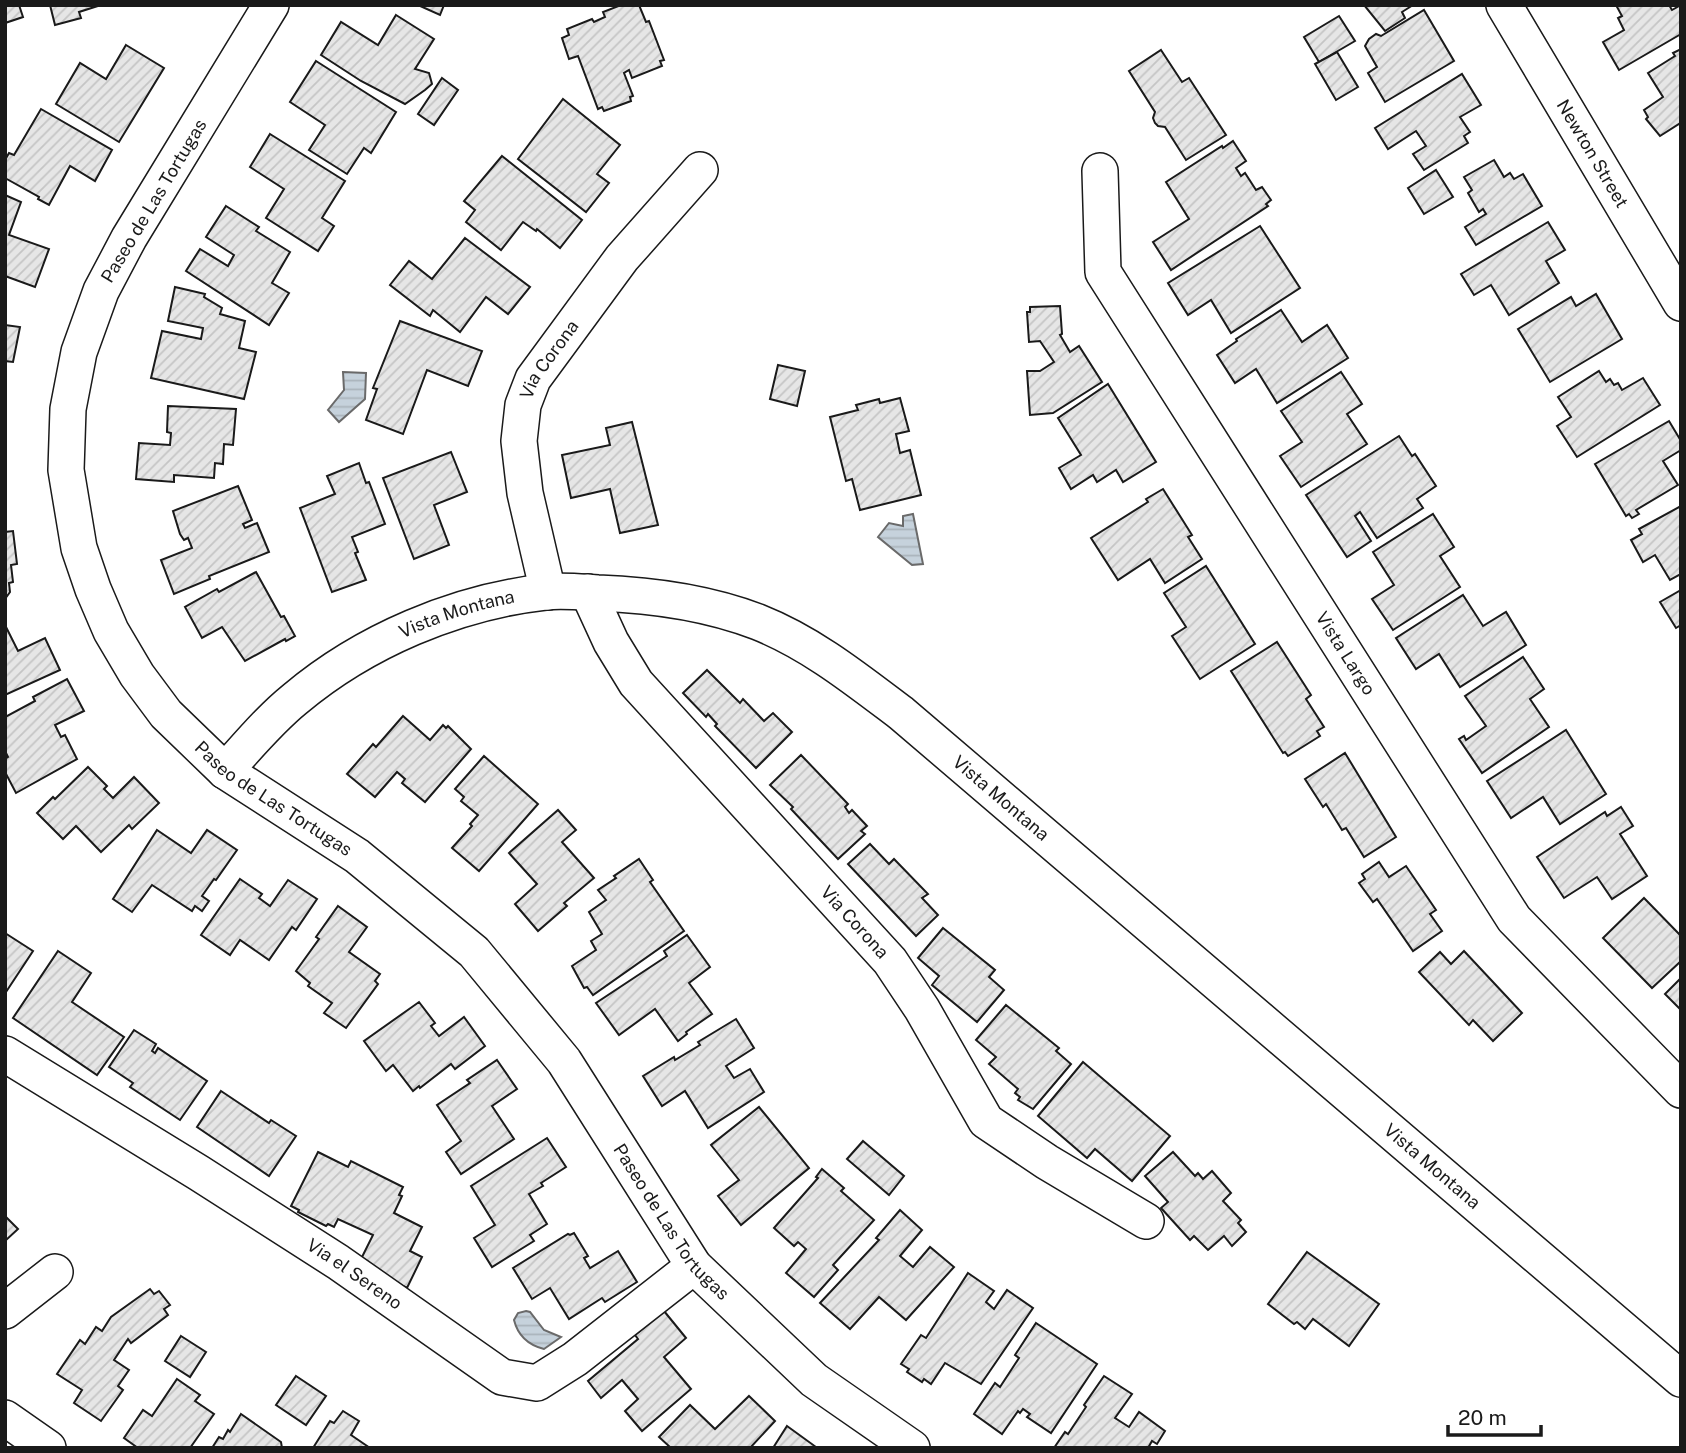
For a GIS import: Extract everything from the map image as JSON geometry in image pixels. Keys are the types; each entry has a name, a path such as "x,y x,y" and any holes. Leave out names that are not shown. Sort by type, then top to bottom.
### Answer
{"street":[{"name":"Paseo de Las Tortugas","path":"271,5 129,239 101,292 79,352 68,410 66,470 79,548 111,631 137,675 166,713 225,771 357,856 474,952 564,1061 694,1266 814,1380 912,1448"},
{"name":"Newton Street","path":"1504,5 1681,303"},
{"name":"Via Corona","path":"548,592 525,493 519,441 523,405 533,379 556,345 622,258 700,170"},
{"name":"Vista Largo","path":"1100,171 1103,272 1514,919 1681,1090"},
{"name":"Vista Montana","path":"225,771 295,699 349,660 400,634 464,608 548,592 641,594 693,602 759,623 815,651 901,713 1681,1379"},
{"name":"Via Corona","path":"589,592 611,642 636,683 890,961 922,1009 986,1121 1047,1162 1146,1221"},
{"name":"Via el Sereno","path":"5,1054 198,1172 326,1255 502,1377 537,1383 575,1359 694,1266"},
{"path":"5,1311 55,1272"},
{"path":"5,1418 48,1448"}],"shaded area":[{"path":"343,372 366,373 365,399 339,422 328,410 344,390"},
{"path":"913,514 923,564 912,565 878,537 889,523 903,526 903,516"},
{"path":"530,1312 544,1330 561,1337 544,1349 533,1345 521,1335 514,1320 518,1313"}],"building":[{"path":"5,5 19,5 23,17 5,23"},
{"path":"50,5 101,5 79,12 81,18 55,25"},
{"path":"418,5 444,5 440,15"},
{"path":"621,5 639,5 646,22 649,21 664,60 660,61 662,66 632,78 629,70 624,73 633,96 630,97 631,101 604,111 602,107 598,109 578,56 569,59 562,38 569,35 567,29 592,19 594,22 605,17 603,12"},
{"path":"1364,5 1413,5 1402,12 1405,18 1385,31"},
{"path":"1616,5 1669,5 1672,10 1681,5 1681,34 1619,70 1603,42 1624,30 1618,18 1622,16"},
{"path":"1424,10 1454,61 1385,102 1368,73 1377,67 1365,46 1376,34 1381,36"},
{"path":"396,15 434,39 415,69 429,73 432,84 405,104 361,81 321,55 341,22 378,45"},
{"path":"1339,16 1355,41 1319,62 1304,37"},
{"path":"126,45 164,68 119,142 56,104 80,63 106,79"},
{"path":"1681,49 1681,125 1660,136 1646,119 1648,117 1644,110 1663,97 1648,73 1675,56 1673,53"},
{"path":"1161,50 1182,82 1189,78 1226,135 1186,160 1165,127 1155,123 1155,112 1129,71"},
{"path":"1337,52 1358,87 1336,100 1315,64"},
{"path":"316,61 396,112 371,153 364,148 347,174 309,150 325,125 290,102"},
{"path":"1462,74 1481,105 1460,117 1470,132 1464,136 1468,143 1424,170 1413,154 1426,146 1416,131 1388,149 1375,128"},
{"path":"442,78 458,90 434,125 418,114"},
{"path":"563,99 620,145 597,174 609,183 586,212 518,159"},
{"path":"41,109 112,150 95,181 70,166 49,205 5,178 5,160 9,153 14,155"},
{"path":"270,134 345,181 322,218 334,226 318,251 266,218 284,189 250,167"},
{"path":"1233,141 1246,161 1236,168 1241,176 1245,173 1256,190 1262,187 1271,200 1266,204 1268,206 1171,270 1153,242 1189,219 1166,182"},
{"path":"502,156 582,220 560,248 537,229 536,231 523,222 501,250 466,222 475,210 464,201"},
{"path":"1494,160 1504,177 1510,173 1514,179 1523,174 1542,206 1476,245 1465,227 1486,214 1483,209 1479,212 1468,193 1472,190 1464,177"},
{"path":"1436,170 1453,197 1424,214 1408,188"},
{"path":"5,195 21,202 9,235 49,249 35,287 5,276"},
{"path":"226,206 259,227 256,231 290,252 272,283 289,293 269,325 186,271 200,249 228,266 234,255 206,237"},
{"path":"1548,222 1565,250 1546,261 1559,283 1509,315 1491,285 1474,295 1461,274"},
{"path":"1260,226 1300,288 1231,333 1211,300 1188,315 1168,283"},
{"path":"465,238 530,287 508,314 486,297 460,332 433,310 430,316 390,285 409,261 432,279"},
{"path":"175,287 205,294 204,297 222,308 220,314 245,321 239,348 256,352 244,399 151,378 162,331 201,339 203,328 168,321"},
{"path":"1596,294 1622,339 1550,382 1518,329 1571,297 1576,306"},
{"path":"1060,306 1060,335 1070,352 1079,346 1102,382 1053,413 1030,415 1027,371 1040,371 1054,362 1040,341 1029,342 1027,312 1030,312 1030,307"},
{"path":"1281,310 1302,342 1327,325 1348,358 1277,403 1256,369 1235,383 1217,355 1237,341 1236,339"},
{"path":"400,321 482,351 468,386 427,370 403,434 366,420 377,389 373,388"},
{"path":"5,325 20,327 13,362 5,361"},
{"path":"778,365 805,371 797,406 770,399"},
{"path":"1599,371 1606,382 1610,379 1614,385 1618,383 1622,390 1643,378 1660,405 1577,457 1557,426 1571,417 1558,397"},
{"path":"1341,372 1362,404 1347,414 1367,444 1301,487 1280,456 1302,442 1281,411"},
{"path":"1108,384 1156,462 1123,482 1116,470 1097,482 1093,475 1071,489 1059,468 1081,455 1058,418"},
{"path":"900,398 909,431 896,434 900,453 910,450 921,495 860,510 852,479 846,481 830,417 858,410 856,405 879,399 880,403"},
{"path":"168,406 236,409 233,445 224,444 223,464 215,463 214,478 174,475 174,482 136,479 139,443 170,445 171,433 167,432"},
{"path":"1669,421 1681,441 1681,450 1663,461 1678,485 1636,510 1639,514 1632,518 1629,514 1626,516 1595,464"},
{"path":"632,422 658,525 620,533 610,489 571,498 562,455 610,445 606,428"},
{"path":"1399,436 1412,456 1415,454 1436,486 1417,499 1423,508 1377,538 1360,512 1355,516 1371,541 1347,557 1306,495"},
{"path":"451,452 467,492 434,505 449,545 414,559 383,478"},
{"path":"359,463 385,524 352,537 358,552 355,553 366,580 332,592 300,508 335,494 327,476"},
{"path":"238,486 252,520 243,524 245,528 257,523 269,552 209,576 210,579 174,594 161,560 192,548 188,538 184,540 180,534 173,511"},
{"path":"1163,489 1192,535 1188,537 1202,559 1165,583 1150,559 1118,580 1091,538 1148,502 1146,499"},
{"path":"1681,506 1681,574 1670,580 1655,555 1643,562 1631,540 1642,534 1639,529"},
{"path":"1433,514 1454,547 1440,556 1460,587 1393,630 1372,599 1394,585 1373,552"},
{"path":"13,531 17,564 11,565 13,582 9,583 10,592 5,599 5,532"},
{"path":"1206,566 1255,644 1200,679 1172,636 1186,627 1164,593"},
{"path":"256,572 295,636 245,661 222,627 202,638 185,607"},
{"path":"1681,590 1681,625 1676,628 1660,602"},
{"path":"1463,595 1483,626 1506,612 1526,645 1460,687 1439,654 1416,669 1396,638"},
{"path":"5,625 18,651 45,638 60,670 5,695"},
{"path":"1277,642 1311,695 1306,699 1324,727 1317,731 1320,736 1288,756 1283,753 1231,671"},
{"path":"1523,657 1544,689 1530,699 1549,727 1482,773 1459,739 1464,736 1466,740 1486,726 1465,696"},
{"path":"707,670 740,703 743,699 764,721 773,713 792,732 756,768 715,726 717,724 708,714 706,717 683,693"},
{"path":"67,679 84,711 55,725 61,737 65,735 77,759 16,793 5,772 5,759 8,757 5,751 5,717 35,701 33,697"},
{"path":"403,716 430,740 443,725 446,728 448,726 471,749 425,802 402,783 405,779 397,772 375,797 347,774 373,744 376,747"},
{"path":"1566,730 1606,794 1560,824 1543,797 1511,818 1487,781"},
{"path":"1345,753 1396,837 1364,857 1346,828 1342,830 1326,804 1323,807 1305,779"},
{"path":"801,755 848,804 845,807 849,813 852,810 867,826 861,831 865,834 838,859 770,785"},
{"path":"484,756 538,804 479,871 452,848 478,815 461,801 464,797 455,789"},
{"path":"88,767 107,786 104,789 113,798 134,777 159,803 132,829 129,825 101,852 76,826 63,839 37,813"},
{"path":"1621,807 1633,826 1620,834 1647,876 1612,899 1597,877 1564,898 1537,857 1605,812 1607,816"},
{"path":"558,810 576,830 562,842 594,878 564,903 567,906 538,931 515,904 537,884 509,853"},
{"path":"157,830 191,853 207,830 237,850 202,896 209,901 202,911 195,906 192,911 152,885 132,912 113,899"},
{"path":"870,844 889,864 894,859 928,894 922,898 938,915 916,936 848,864"},
{"path":"639,859 653,880 650,882 684,931 593,995 587,987 584,988 572,966 596,950 591,941 602,934 589,912 606,900 598,890"},
{"path":"1379,862 1389,877 1406,866 1436,910 1430,914 1442,931 1413,951 1377,899 1373,902 1359,883 1365,879 1362,874"},
{"path":"240,879 262,894 259,898 270,906 288,880 317,899 296,930 292,927 269,960 240,940 230,955 201,935"},
{"path":"1644,898 1681,936 1681,961 1652,988 1603,938"},
{"path":"338,906 367,927 349,952 380,974 375,981 378,984 346,1028 324,1013 332,1003 308,986 310,983 296,971"},
{"path":"943,928 995,970 989,977 1004,990 977,1022 932,985 939,976 918,958"},
{"path":"5,933 33,951 6,992 5,991"},
{"path":"687,935 710,967 689,983 712,1014 678,1041 655,1009 619,1035 596,1003 667,956 664,951"},
{"path":"58,951 91,973 72,1002 124,1037 97,1075 13,1018"},
{"path":"1464,951 1522,1013 1493,1041 1473,1020 1469,1025 1419,972 1440,952 1451,964"},
{"path":"1681,978 1681,1010 1665,994"},
{"path":"419,1002 435,1023 431,1026 439,1036 464,1017 485,1046 455,1069 451,1064 413,1091 393,1065 386,1071 364,1041"},
{"path":"1006,1005 1059,1048 1056,1051 1071,1064 1033,1109 1018,1100 1020,1097 1015,1093 1018,1089 989,1064 996,1057 976,1040"},
{"path":"736,1019 754,1048 726,1066 734,1078 750,1069 764,1092 708,1128 685,1091 662,1106 643,1076 700,1045 698,1042"},
{"path":"134,1030 156,1044 152,1051 155,1053 158,1048 207,1081 180,1120 130,1087 133,1083 109,1067"},
{"path":"497,1060 517,1089 492,1106 514,1139 461,1174 446,1152 461,1141 437,1105 470,1083 467,1080"},
{"path":"1083,1062 1170,1136 1132,1181 1095,1149 1087,1158 1038,1116"},
{"path":"221,1091 269,1123 271,1120 296,1136 269,1176 197,1127"},
{"path":"759,1107 809,1168 741,1225 718,1196 739,1180 711,1145"},
{"path":"547,1138 566,1167 529,1194 547,1224 530,1235 534,1241 492,1267 474,1238 495,1225 471,1186"},
{"path":"863,1141 904,1176 889,1195 847,1159"},
{"path":"318,1152 348,1167 351,1161 403,1187 394,1213 422,1227 410,1251 422,1257 407,1288 358,1265 373,1235 338,1219 334,1227 328,1224 326,1226 291,1206"},
{"path":"1173,1152 1195,1176 1198,1173 1203,1179 1212,1171 1231,1193 1223,1201 1241,1220 1238,1223 1246,1232 1232,1246 1224,1236 1208,1250 1194,1236 1190,1240 1161,1208 1168,1202 1145,1176"},
{"path":"822,1169 844,1188 841,1191 874,1220 833,1265 838,1270 814,1297 786,1273 806,1249 798,1242 794,1246 774,1228 818,1178 816,1177"},
{"path":"900,1210 922,1230 900,1256 913,1267 930,1247 954,1267 906,1320 879,1297 850,1329 820,1303 879,1240 876,1238"},
{"path":"5,1216 18,1229 5,1241"},
{"path":"574,1233 588,1256 584,1258 590,1268 618,1251 637,1282 605,1302 602,1298 569,1319 550,1288 532,1299 513,1268 568,1234"},
{"path":"1307,1252 1379,1304 1349,1346 1313,1319 1305,1329 1268,1304"},
{"path":"968,1273 994,1291 986,1302 994,1309 1007,1290 1033,1308 981,1384 945,1363 931,1384 924,1379 922,1382 907,1372 909,1369 901,1364 921,1335 926,1338"},
{"path":"150,1289 154,1294 159,1291 170,1305 164,1309 168,1315 131,1343 128,1339 114,1360 129,1370 118,1386 123,1390 101,1421 74,1403 82,1390 57,1374 80,1340 85,1344 96,1327 102,1331 111,1317"},
{"path":"664,1311 686,1338 664,1357 691,1389 642,1431 625,1411 638,1399 622,1380 601,1398 588,1381 638,1339 635,1335"},
{"path":"1036,1323 1097,1364 1051,1433 1027,1417 1030,1414 1023,1409 1020,1413 1018,1411 1002,1434 974,1414 995,1383 1000,1387 1019,1358 1015,1355"},
{"path":"181,1336 206,1352 190,1377 165,1361"},
{"path":"296,1376 326,1396 306,1425 276,1405"},
{"path":"1104,1376 1132,1394 1115,1418 1129,1427 1139,1412 1165,1431 1157,1444 1152,1441 1148,1448 1054,1448 1065,1432 1068,1434"},
{"path":"177,1379 200,1395 195,1401 214,1414 190,1448 138,1448 124,1438 143,1410 152,1416"},
{"path":"749,1396 775,1421 750,1448 671,1448 659,1437 690,1405 715,1429"},
{"path":"343,1411 359,1421 351,1435 370,1448 313,1448 330,1421 334,1423"},
{"path":"241,1414 281,1442 282,1448 212,1448 219,1437 223,1439 228,1430 230,1432"},
{"path":"787,1426 816,1447 773,1448"}]}
